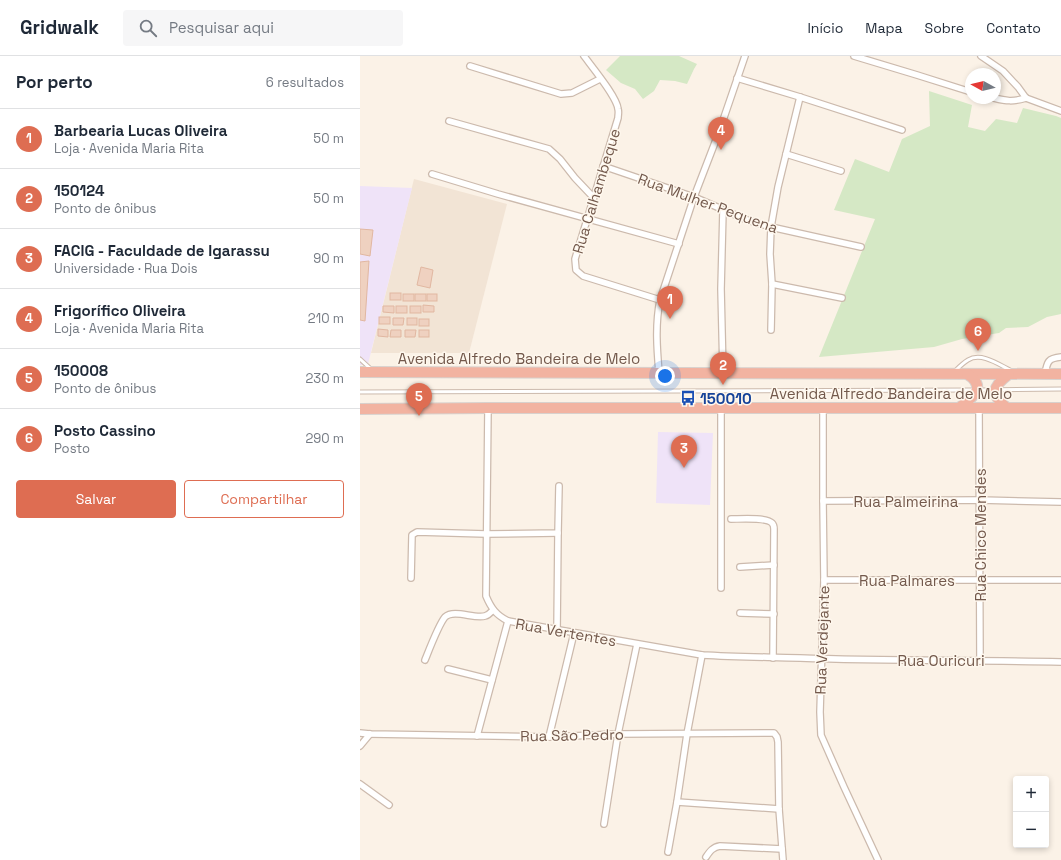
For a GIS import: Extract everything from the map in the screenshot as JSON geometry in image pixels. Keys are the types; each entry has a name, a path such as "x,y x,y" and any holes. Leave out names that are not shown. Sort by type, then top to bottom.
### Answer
{"highway":[{"name":"Avenida Alfredo Bandeira de Melo","path":"360,372 1061,374"},
{"path":"959,408 975,395 977,390 973,378 967,374"},
{"path":"1007,408 1002,404 996,395 995,390 998,383 1013,374"},
{"name":"Avenida Alfredo Bandeira de Melo","path":"360,409 1061,408"}],"street":[{"name":"Rua Calhambeque","path":"584,56 615,100 618,109 618,118 575,259 575,268 578,273 583,276 660,300"},
{"path":"659,374 656,339 660,300 694,197 719,132 745,56"},
{"path":"854,56 965,90"},
{"path":"981,56 1003,71 1026,98 1061,111"},
{"path":"470,66 561,94 572,93 600,79"},
{"path":"737,78 902,130"},
{"path":"771,330 771,227 778,187 800,97"},
{"path":"1001,99 1017,101 1026,98"},
{"path":"450,121 549,149 560,159 593,197"},
{"path":"786,154 841,170"},
{"name":"Rua Mulher Pequena","path":"603,166 694,197 747,220 771,227 860,247"},
{"path":"432,174 498,194 679,244"},
{"path":"723,210 721,289 723,373"},
{"path":"772,284 842,298"},
{"path":"1045,374 1047,364 1050,360 1061,357"},
{"path":"425,660 446,616 456,614 485,616 493,610 486,596 488,408"},
{"path":"721,408 721,588"},
{"name":"Rua Verdejante","path":"823,408 824,580 820,712 821,735 878,860"},
{"name":"Rua Chico Mendes","path":"980,408 980,661"},
{"path":"557,631 558,486"},
{"name":"Rua Palmeirina","path":"823,501 980,500 1061,502"},
{"path":"732,519 764,520 773,525 773,658"},
{"path":"411,578 412,536 417,532 558,534"},
{"path":"740,567 774,566"},
{"name":"Rua Palmares","path":"824,580 1061,580"},
{"name":"Rua Vertentes","path":"493,610 501,618 508,621 557,631 702,655 822,659"},
{"path":"740,613 774,614"},
{"path":"477,736 508,621"},
{"path":"549,737 574,633"},
{"path":"604,824 618,734 637,644"},
{"path":"668,852 687,734 702,655"},
{"name":"Rua Ouricuri","path":"822,659 1061,662"},
{"path":"448,668 492,680"},
{"name":"Rua São Pedro","path":"360,733 549,737 618,734 774,733 778,742 780,809"},
{"path":"360,746 370,734"},
{"path":"360,784 390,805"},
{"path":"677,802 780,809 783,860"},
{"path":"706,857 711,850 720,846 782,849"}],"lane":[{"path":"951,374 967,360 978,357 990,360 1013,374"},
{"path":"360,359 375,372"},
{"path":"360,392 1061,389"}],"shaded area":[{"path":"414,179 507,204 469,353 371,353"},
{"path":"360,186 412,188 368,364 366,365 360,365"},
{"path":"658,432 713,433 710,505 656,503"}],"green space":[{"path":"620,56 679,56 697,64 687,84 675,81 660,80 654,91 643,99 635,89 621,83 606,70"},
{"path":"929,91 965,103 965,104 972,105 968,127 985,131 996,119 1017,123 1023,108 1061,118 1061,314 1047,317 1028,327 1006,328 999,333 962,339 934,347 819,357 875,219 834,210 855,159 889,172 902,139 930,126"}],"building":[{"path":"360,229 373,230 370,256 360,254"},
{"path":"369,261 365,321 360,320 360,262"},
{"path":"421,267 433,270 430,288 417,285"},
{"path":"390,293 401,293 401,300 390,300"},
{"path":"403,294 414,294 414,301 403,301"},
{"path":"415,294 426,294 426,301 415,301"},
{"path":"427,294 437,294 437,301 427,301"},
{"path":"423,305 434,306 434,312 423,312"},
{"path":"383,306 394,306 394,313 383,312"},
{"path":"396,306 407,306 407,313 396,313"},
{"path":"410,306 421,306 421,313 410,313"},
{"path":"379,317 390,317 390,324 379,324"},
{"path":"393,318 404,318 403,325 393,325"},
{"path":"407,318 417,318 417,325 407,325"},
{"path":"419,319 429,319 429,326 419,326"},
{"path":"378,329 388,330 388,337 378,336"},
{"path":"391,330 401,330 401,337 390,337"},
{"path":"405,330 416,330 415,337 405,337"},
{"path":"419,330 429,330 429,337 419,337"}],"place":[{"name":"Frigorífico Oliveira","path":"721,150"},
{"name":"Barbearia Lucas Oliveira","path":"670,319"},
{"name":"Posto Cassino","path":"978,351"},
{"name":"150124","path":"723,385"},
{"name":"150010","path":"688,398"},
{"name":"150008","path":"419,416"},
{"name":"FACIG - Faculdade de Igarassu","path":"684,468"}]}
